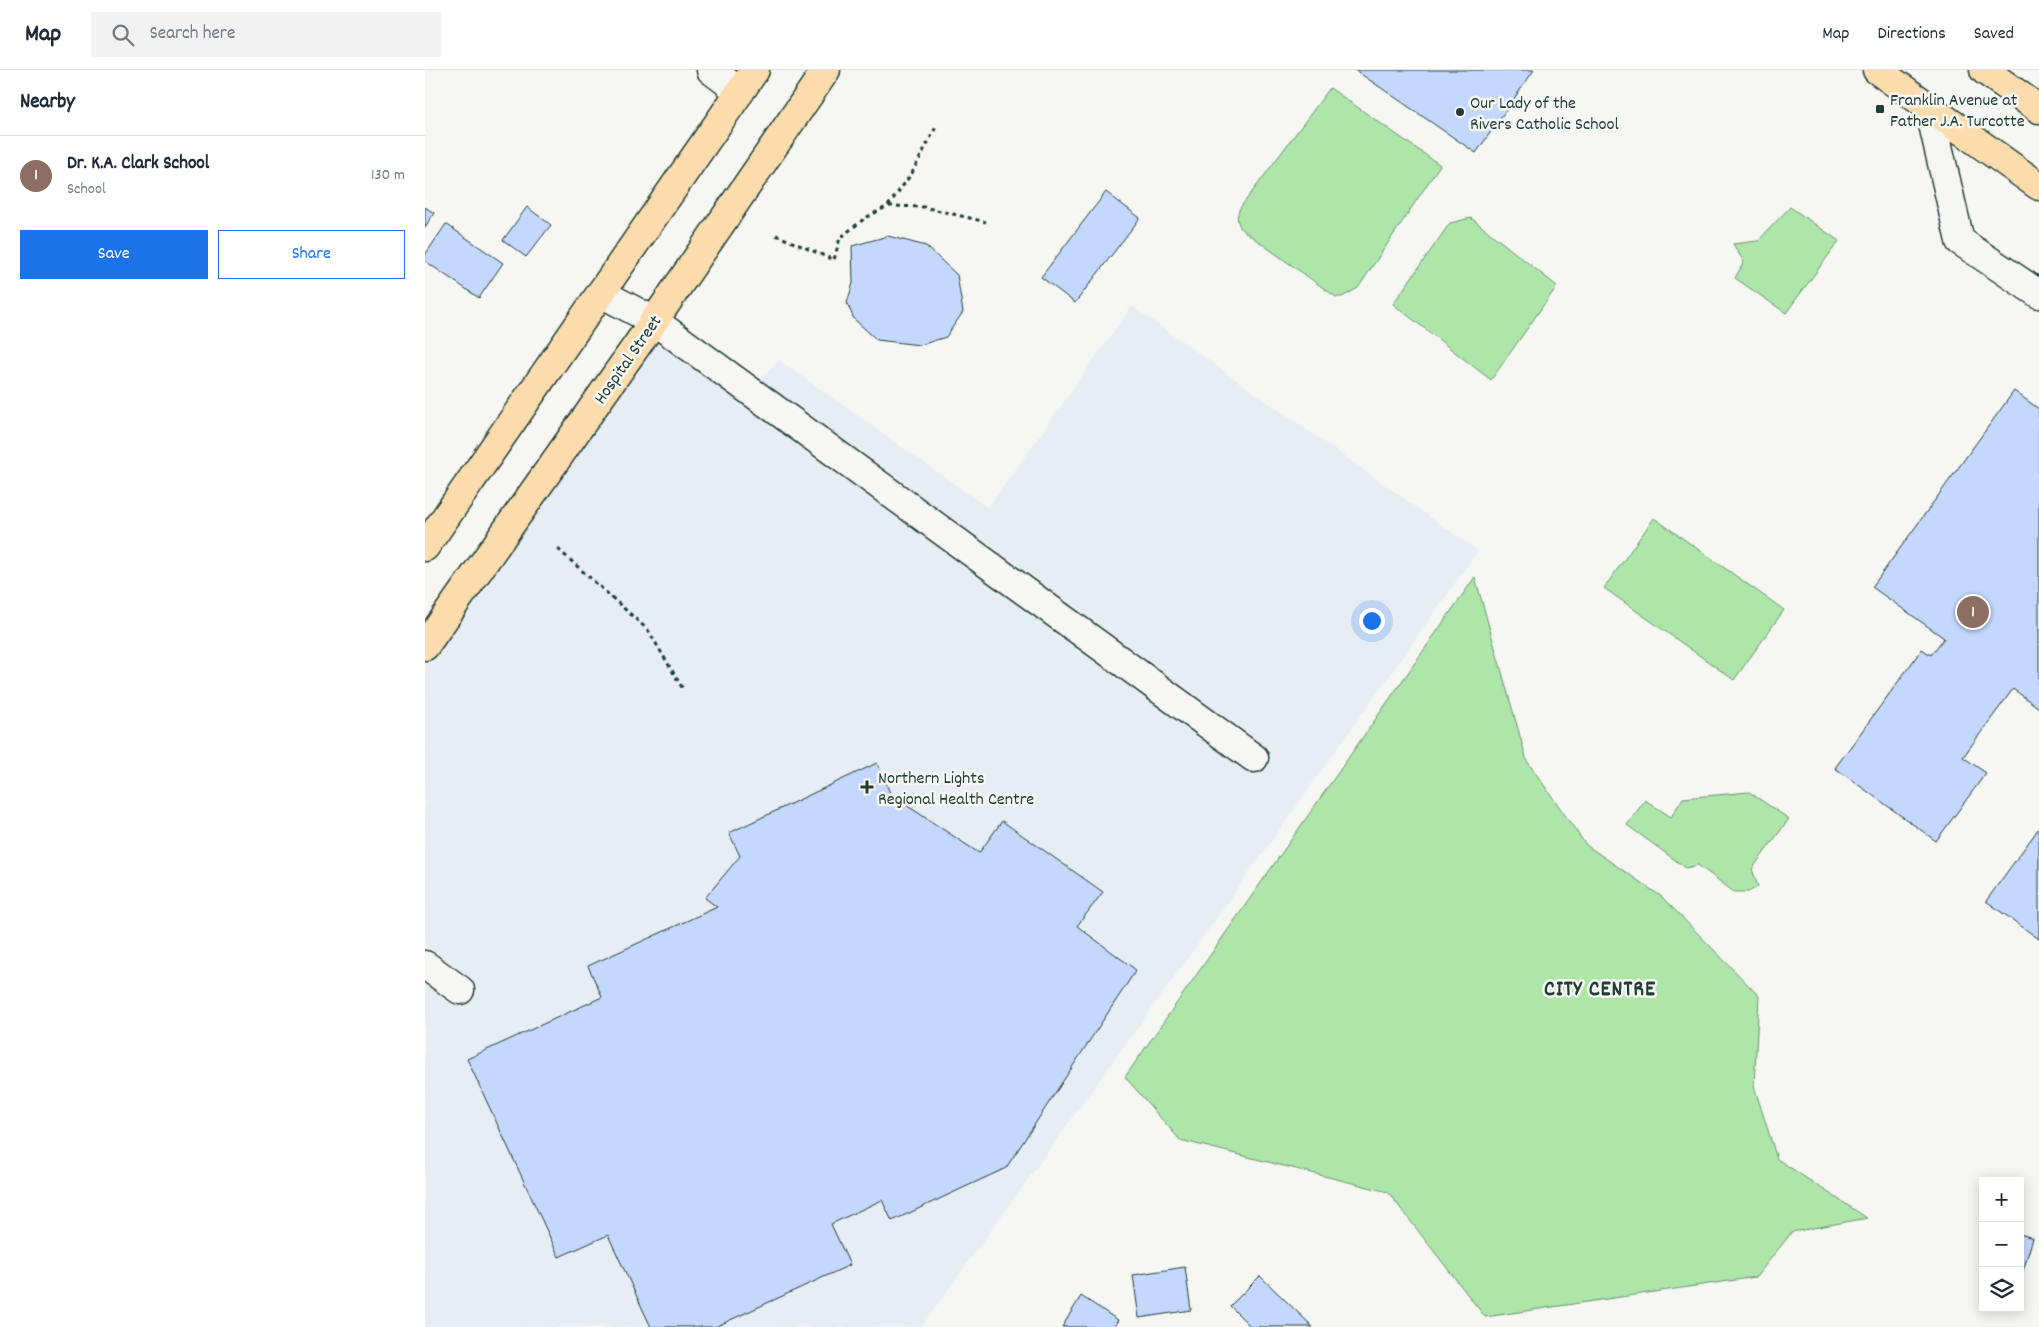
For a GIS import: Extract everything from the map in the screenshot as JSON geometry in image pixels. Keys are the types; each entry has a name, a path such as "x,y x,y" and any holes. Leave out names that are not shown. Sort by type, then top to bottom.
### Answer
{"main road":[{"path":"425,547 755,70"},
{"name":"Hospital Street","path":"425,646 654,321 826,70"},
{"path":"1877,70 2039,186"},
{"path":"1984,70 2039,110"}],"street":[{"path":"711,70 740,92"},
{"path":"1929,107 1960,241 2039,294"},
{"path":"601,293 654,321 1254,758"},
{"path":"425,965 460,990"}],"path":[{"path":"776,235 834,260 840,238 865,218 888,206 912,172 936,127"},
{"path":"888,206 924,207 986,222"},
{"path":"558,549 649,630 683,688"}],"shaded area":[{"name":"Northern Lights Regional Health Centre","path":"1132,306 1478,551 1208,930 921,1327 425,1327 425,644 654,321 749,391 779,360 988,508"}],"green space":[{"path":"1330,88 1440,165 1358,288 1342,297 1336,297 1241,229 1237,219 1240,208"},
{"path":"1790,207 1839,241 1786,313 1735,278 1744,262 1733,244 1758,241"},
{"path":"1471,218 1557,286 1491,380 1393,304 1450,223"},
{"path":"1654,518 1784,610 1734,680 1604,588"},
{"path":"1475,577 1527,761 1586,845 1662,897 1759,996 1754,1086 1777,1159 1867,1218 1792,1232 1756,1277 1485,1317 1388,1192 1180,1140 1125,1077"},
{"path":"1749,792 1789,819 1752,869 1758,887 1748,892 1734,892 1698,865 1686,868 1627,825 1645,800 1671,817 1683,798"}],"building":[{"name":"Our Lady of the Rivers Catholic School","path":"1355,70 1534,70 1476,153"},
{"path":"1106,192 1140,218 1075,303 1041,277"},
{"path":"425,207 434,213 425,227"},
{"path":"527,207 551,225 526,257 503,240"},
{"path":"446,224 503,263 479,298 425,261 425,255"},
{"path":"888,236 926,246 957,275 963,312 946,337 920,345 877,340 854,319 847,303 853,283 852,246"},
{"path":"2014,391 2039,409 2039,708 2013,689 1963,757 1986,773 1936,841 1835,768 1922,649 1931,655 1944,638 1872,587"},
{"name":"Northern Lights Regional Health Centre","path":"877,763 891,795 979,853 1002,821 1103,892 1077,926 1136,970 1006,1168 892,1221 882,1200 831,1224 850,1265 715,1327 651,1327 608,1235 559,1257 467,1059 602,997 588,966 717,907 705,898 740,856 729,833"},
{"path":"2039,828 2039,939 1986,901"},
{"path":"2024,1235 2033,1238 2024,1268"},
{"path":"1185,1267 1191,1310 1139,1318 1133,1275"},
{"path":"1260,1276 1313,1327 1251,1327 1230,1306"},
{"path":"1081,1296 1118,1320 1114,1327 1062,1327"}],"place":[{"name":"Franklin Avenue at Father J.A. Turcotte","path":"1880,109"},
{"name":"Our Lady of the Rivers Catholic School","path":"1460,112"},
{"name":"Dr. K.A. Clark School","path":"1973,612"},
{"name":"Northern Lights Regional Health Centre","path":"867,787"}],"district":[{"name":"CITY CENTRE","path":"1600,987"}]}
